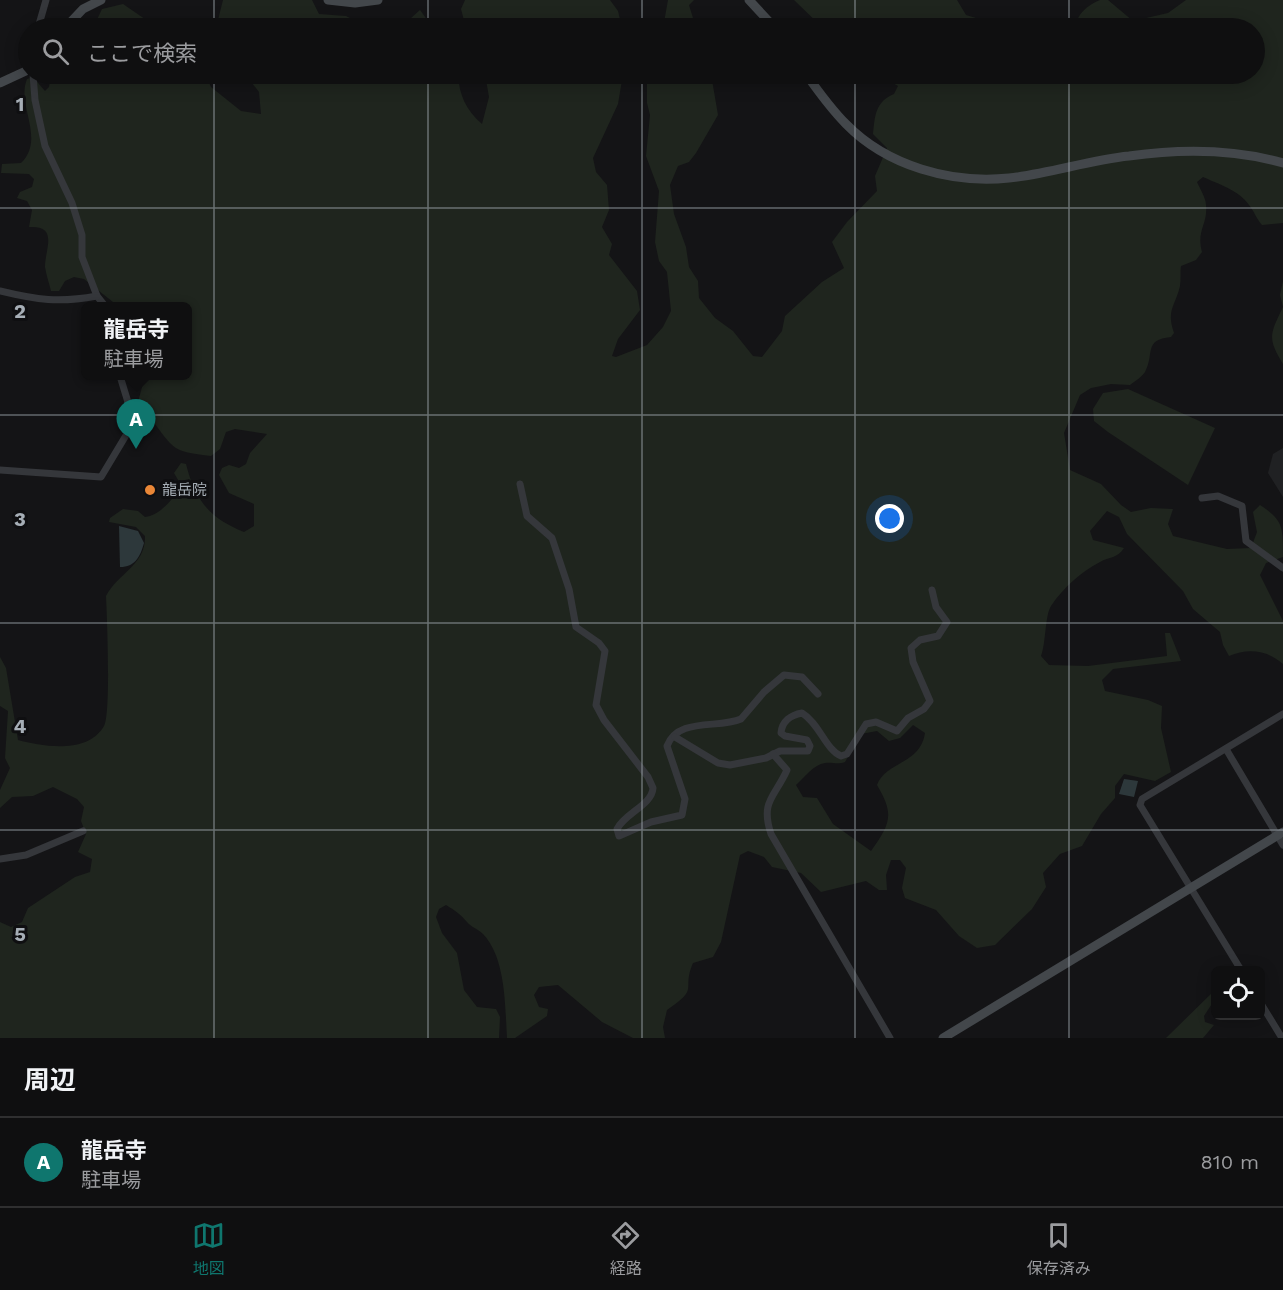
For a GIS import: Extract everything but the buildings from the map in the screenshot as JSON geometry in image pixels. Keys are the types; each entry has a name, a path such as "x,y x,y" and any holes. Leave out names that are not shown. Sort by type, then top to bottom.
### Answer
{"street":[{"path":"41,18 46,0"},
{"path":"74,18 83,9 101,0"},
{"path":"328,0 355,3 378,0"},
{"path":"749,0 766,18"},
{"path":"0,83 18,75"},
{"path":"34,84 45,146 72,203 82,235 82,257 97,296 102,302"},
{"path":"814,84 834,111 859,135 898,160 921,170 950,176 984,179 1010,178 1128,156 1171,152 1244,156 1283,163"},
{"path":"0,291 42,301 73,301 97,296"},
{"path":"0,470 102,477 134,422 121,380"},
{"path":"520,484 526,516 552,538 569,589 576,627 605,651 597,690 598,710 653,788 647,800 627,814 619,824 616,829 620,836 651,822 682,815 685,809 684,790 667,752 669,741 685,728 741,719 764,692 784,675 802,677 818,694"},
{"path":"1202,498 1218,496 1242,506 1246,541 1283,567"},
{"path":"675,737 718,763 730,765 780,751 802,753 808,751 810,747 807,740 785,736 781,733 785,723 794,714 802,713 807,716 823,733 830,749 841,756 847,754 866,724 876,722 897,731 909,718 924,709 930,701 913,662 911,648 920,640 938,636 947,622 936,607 932,590"},
{"path":"1239,966 1140,804 1142,799 1283,714"},
{"path":"1226,749 1280,834 1283,845"},
{"path":"773,754 786,765 787,770 768,800 767,821 771,834 890,1038"},
{"path":"0,859 26,855 83,831"},
{"path":"943,1038 1280,834"},
{"path":"1265,1010 1282,1038"}],"shaded area":[{"path":"223,0 312,0 319,14 350,18 218,18"},
{"path":"465,0 610,0 618,11 620,18 463,18 461,9"},
{"path":"668,0 694,0 689,5 693,18 665,18"},
{"path":"794,0 957,0 966,15 976,18 813,18"},
{"path":"1100,0 1108,0 1129,18 1078,18 1087,7"},
{"path":"1186,0 1283,0 1283,223 1262,225 1251,207 1234,191 1203,177 1197,182 1206,205 1200,238 1202,252 1196,260 1181,266 1180,286 1171,314 1174,333 1171,337 1153,344 1145,372 1130,385 1111,384 1091,388 1080,395 1064,433 1070,470 1101,484 1131,512 1151,508 1173,509 1168,524 1173,536 1227,549 1251,548 1257,532 1253,512 1260,505 1273,515 1282,531 1283,557 1266,563 1260,575 1283,621 1283,664 1264,653 1250,651 1229,656 1220,632 1193,609 1183,591 1127,534 1119,517 1107,511 1090,531 1093,540 1124,548 1116,556 1100,562 1079,576 1056,599 1049,610 1041,656 1049,665 1088,666 1167,656 1165,633 1170,633 1181,661 1113,669 1102,680 1105,691 1148,700 1162,706 1161,728 1171,772 1155,781 1124,774 1115,786 1115,798 1101,814 1082,846 1060,854 1043,873 1046,887 1032,909 995,945 977,948 959,936 936,910 905,898 902,888 906,868 900,860 891,860 886,875 887,890 879,890 866,881 821,892 801,873 772,867 764,857 748,851 740,855 721,942 713,957 693,963 687,992 667,1010 663,1027 665,1038 633,1038 602,1022 558,985 539,987 534,995 539,1007 548,1009 547,1016 515,1038 507,1038 503,983 491,944 483,934 446,905 439,909 436,917 442,933 457,953 464,990 477,1007 496,1009 500,1017 499,1038 0,1038 0,922 11,927 22,922 28,908 75,877 90,872 92,859 78,852 86,834 81,821 84,807 77,799 53,787 33,796 12,797 0,808 0,790 10,768 5,758 8,711 0,706 0,657 6,668 18,740 40,745 65,746 77,745 97,735 104,726 107,703 106,596 136,562 144,546 145,536 136,527 109,522 110,518 123,509 138,511 145,517 162,509 181,485 174,473 181,463 186,464 194,488 205,506 221,521 244,532 254,526 254,504 229,493 219,475 222,468 229,465 239,468 246,464 250,453 267,434 235,429 226,432 220,449 211,456 190,453 173,446 140,406 138,402 144,380 192,380 192,302 113,302 84,279 74,277 65,281 59,291 51,291 45,267 47,234 38,227 29,227 32,210 27,201 17,198 20,192 32,187 34,179 29,174 1,173 2,164 21,163 31,143 25,100 26,84 39,84 45,91 49,84 210,84 241,111 261,114 259,92 253,84 459,84 464,102 482,124 489,97 487,84 621,84 618,104 593,158 596,172 607,185 609,210 602,227 612,244 609,255 637,291 640,310 618,339 612,356 616,357 647,345 663,327 671,311 667,272 659,261 655,242 659,191 646,156 650,115 647,103 647,84 713,84 718,115 689,162 678,166 670,185 674,214 686,247 689,267 698,281 699,298 715,318 733,331 753,356 762,357 782,331 785,316 822,282 844,268 832,242 847,222 877,191 875,176 887,148 873,134 877,110 883,101 894,94 898,86 894,84 1265,84 1265,18 1146,18 1168,13","holes":["913,725 925,733 922,743 910,757 881,777 877,785 886,804 888,819 871,851 833,824 817,798 803,797 796,785 821,764 845,762 861,734 877,731 889,741 900,738"]},
{"path":"123,4 143,18 98,18 102,9"},
{"path":"420,10 426,18 411,18"},
{"path":"1283,281 1283,307 1280,295"},
{"path":"1283,307 1283,364 1274,348 1272,336"},
{"path":"1128,389 1215,428 1188,485 1094,421 1093,409 1103,393"},
{"path":"1283,448 1283,497 1268,473 1273,454"},
{"path":"119,526 138,531 144,543 136,560 125,567 120,567"},
{"path":"1124,779 1138,781 1134,797 1119,794"},
{"path":"1211,994 1211,1005 1204,1016 1205,1022 1214,1025 1203,1038 1166,1038"}],"place":[{"name":"龍岳寺","path":"136,449"},
{"name":"龍岳院","path":"150,490"}]}
